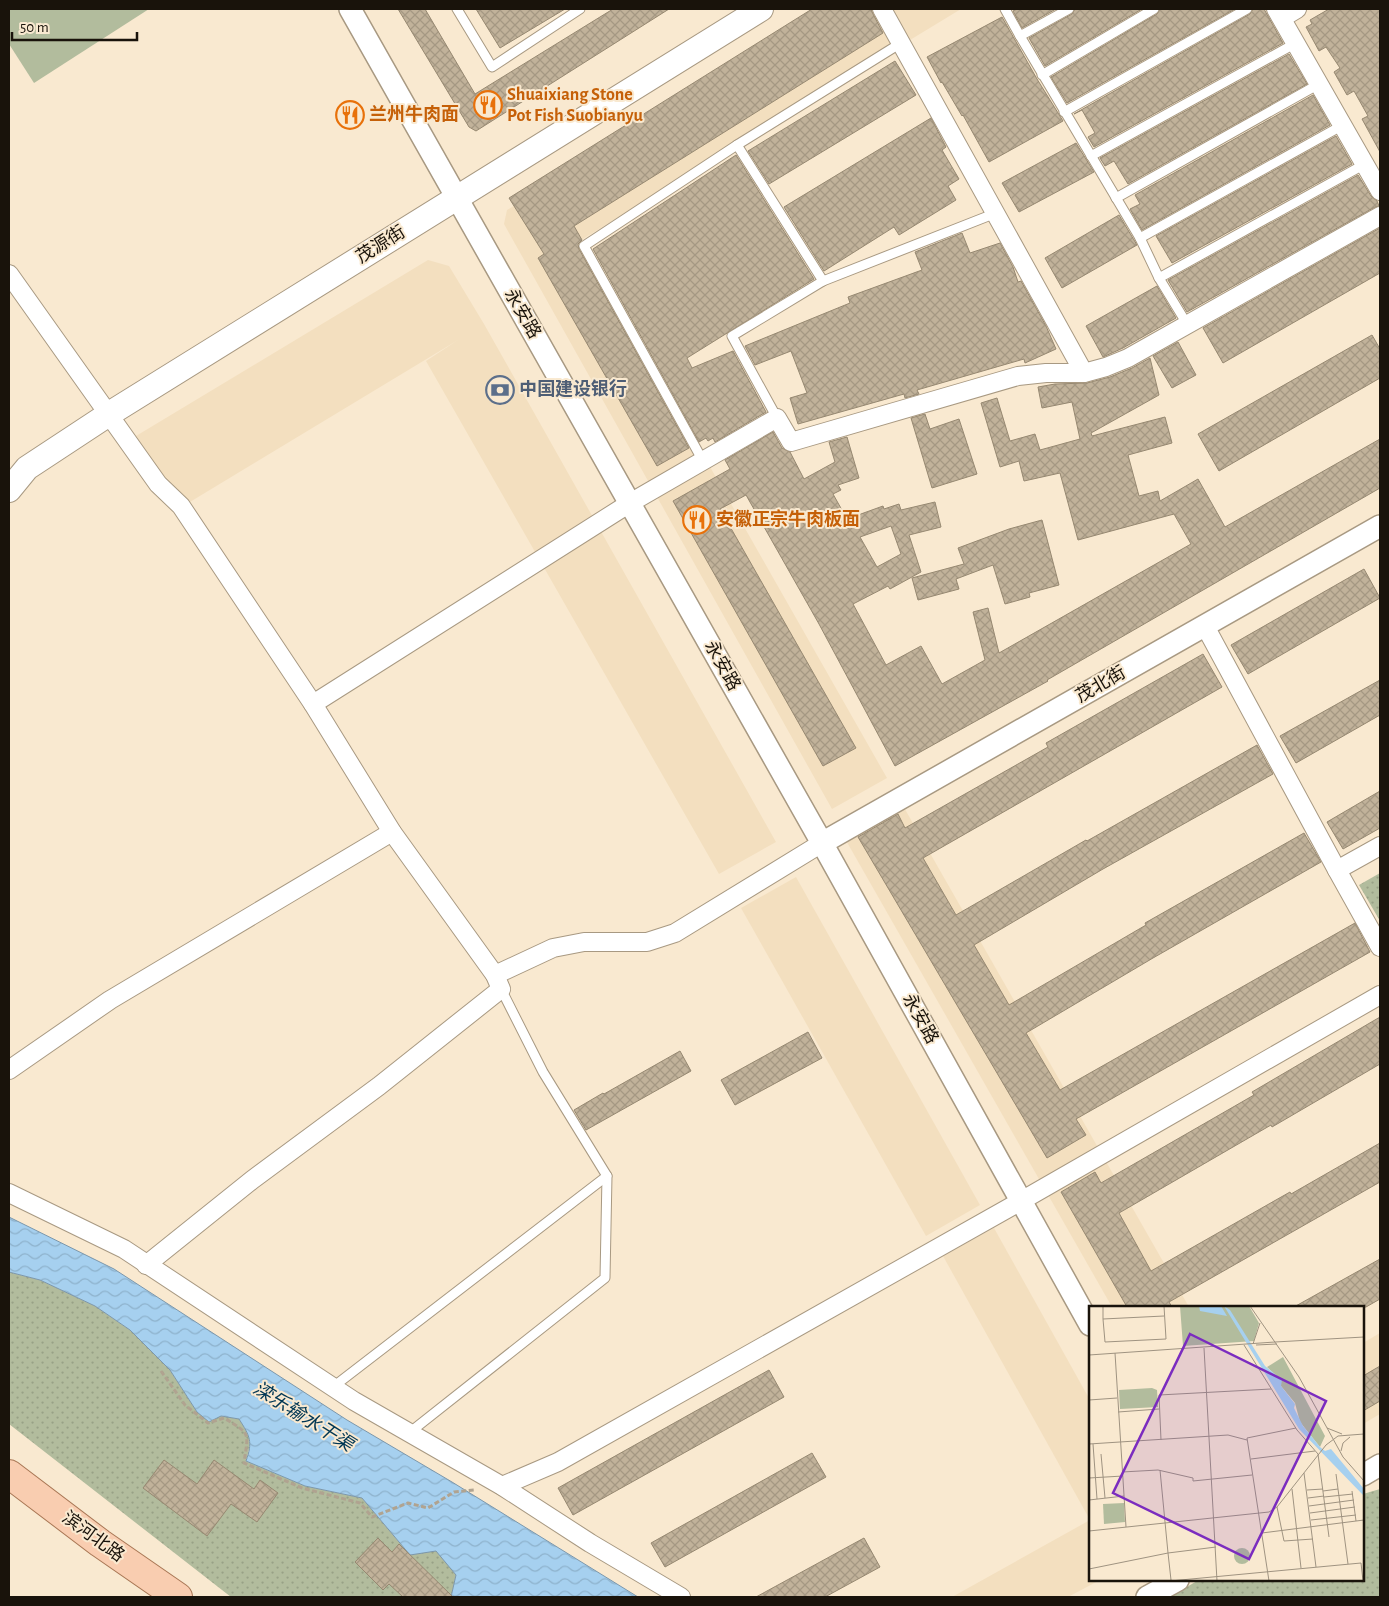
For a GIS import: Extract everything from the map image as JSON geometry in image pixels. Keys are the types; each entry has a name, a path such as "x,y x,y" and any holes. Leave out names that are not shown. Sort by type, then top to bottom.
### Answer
{"main road":[{"name":"茂源街","path":"9,490 27,468 109,414 761,9"},
{"name":"滨河北路","path":"9,1474 100,1544 178,1597"}],"street":[{"name":"永安路","path":"350,9 822,843 1089,1323"},
{"path":"882,9 1084,373"},
{"path":"1297,9 1279,14 1343,125 1372,170 1380,190"},
{"path":"313,704 630,504 778,418 791,442 1018,376 1046,373 1084,373 1106,367 1128,358 1380,216"},
{"path":"9,274 158,484 181,506 313,704 392,832 498,982"},
{"name":"茂北街","path":"822,843 1380,526"},
{"path":"1205,626 1380,947"},
{"path":"9,1070 110,1000 392,832"},
{"path":"146,1265 252,1180 379,1086 498,982 553,948 584,942 647,942 676,933 822,843"},
{"path":"1337,870 1380,846"},
{"path":"502,1486 558,1462 1021,1202 1380,995"},
{"path":"9,1192 124,1249 333,1387 502,1486 681,1597"},
{"path":"1364,1474 1380,1465"},
{"path":"1147,1597 1176,1581"}],"lane":[{"path":"457,9 492,67 580,9"},
{"path":"1005,9 1042,75 1140,238 1159,278 1187,324"},
{"path":"1020,36 1069,9"},
{"path":"1042,75 1154,9"},
{"path":"1064,112 1247,9"},
{"path":"703,461 584,246 737,145 901,43"},
{"path":"1091,156 1296,43"},
{"path":"1116,198 1319,84"},
{"path":"1140,238 1343,125"},
{"path":"737,145 824,281"},
{"path":"1159,278 1372,170"},
{"path":"778,418 732,336 824,281 996,213"},
{"path":"409,1433 605,1278 606,1176 543,1072 498,982"},
{"path":"333,1387 606,1176"}],"path":[{"path":"161,1371 185,1405 208,1423 224,1418 244,1430 247,1437 244,1463 302,1488 360,1503 372,1517 408,1503 428,1508 454,1492 502,1486"}],"shaded area":[{"path":"830,9 961,9 581,240 887,778 832,809 504,224 507,210"},
{"path":"428,260 449,266 484,324 776,842 719,874 426,361 458,340 180,508 136,436"},
{"path":"902,804 1188,1306 1111,1306 844,837"},
{"path":"796,877 980,1205 926,1236 741,908"},
{"path":"994,1228 1089,1398 1089,1518 943,1256"},
{"path":"1380,1333 1380,1414 1364,1423 1364,1342"},
{"path":"1089,1521 1089,1581 1098,1581 1068,1597 952,1597"}],"green space":[{"path":"9,9 149,9 34,83 9,44"},
{"path":"1380,873 1380,921 1359,885"},
{"path":"9,1272 40,1280 95,1306 130,1330 170,1370 197,1412 239,1419 250,1443 246,1461 305,1486 362,1498 410,1555 436,1550 456,1575 451,1597 231,1597 9,1424"},
{"path":"1380,1489 1380,1597 1169,1597 1197,1581 1364,1581 1364,1494"}],"water":[{"name":"滦乐输水干渠","path":"9,1217 114,1269 347,1420 452,1482 638,1597 451,1597 456,1575 436,1551 410,1555 362,1498 305,1486 246,1461 250,1444 246,1430 239,1419 221,1416 209,1422 197,1412 170,1370 130,1330 95,1306 40,1280 9,1272"}],"building":[{"path":"398,9 425,9 475,94 613,9 669,9 476,131 469,127"},
{"path":"476,9 565,9 500,48"},
{"path":"812,9 871,9 883,33 574,226 582,240 578,244 579,249 689,448 657,466 538,258 544,254 509,198"},
{"path":"1017,9 1056,9 1022,28 1013,11"},
{"path":"1075,9 1142,9 1045,66 1029,38 1072,14"},
{"path":"1160,9 1235,9 1067,103 1051,77 1157,14"},
{"path":"1253,9 1264,9 1283,43 1094,147 1088,137 1095,133 1082,110 1074,114 1250,14"},
{"path":"1329,9 1380,9 1380,152 1362,119 1368,116 1354,91 1347,95 1334,72 1340,68 1326,47 1319,51 1306,27 1312,24 1310,20"},
{"path":"1002,17 1063,121 989,162 963,115 941,83 927,57"},
{"path":"1289,54 1307,84 1128,184 1114,161 1105,166 1100,158"},
{"path":"895,61 916,95 769,184 748,151"},
{"path":"1313,95 1330,125 1142,230 1130,209 1140,204 1135,195"},
{"path":"931,118 946,147 942,150 959,179 948,186 956,200 899,235 894,227 824,271 784,207"},
{"path":"1336,136 1352,164 1172,263 1156,236"},
{"path":"1076,143 1094,172 1019,212 1002,183"},
{"path":"736,155 814,279 687,358 692,368 733,351 766,412 715,442 713,438 708,441 706,438 699,442 593,249"},
{"path":"1358,175 1379,206 1187,312 1168,280"},
{"path":"1119,215 1137,245 1062,288 1045,258"},
{"path":"1380,228 1380,273 1223,363 1203,328"},
{"path":"962,233 970,253 1000,243 1013,267 1018,282 1021,281 1046,326 1056,349 1025,363 1024,359 917,390 919,394 905,398 904,394 798,424 790,398 807,393 791,351 755,365 745,346 850,303 848,297 922,270 915,252"},
{"path":"1157,286 1176,318 1103,357 1086,326"},
{"path":"1372,335 1380,349 1380,378 1219,471 1198,434"},
{"path":"1178,342 1196,375 1172,388 1153,356"},
{"path":"1150,358 1159,395 1091,433 1092,436 1165,417 1172,443 1128,455 1139,496 1158,491 1160,501 1198,479 1225,527 1380,439 1380,488 1048,681 895,766 819,624 746,495 720,509 856,748 823,766 673,501 730,469 725,460 773,432 782,448 790,452 804,479 835,462 829,442 847,437 859,478 838,485 841,490 833,494 847,519 883,506 884,509 899,504 901,510 935,502 941,527 909,535 921,572 890,589 888,586 853,604 886,665 921,646 942,684 985,660 973,612 988,608 999,653 1191,544 1174,514 1078,540 1060,473 1024,481 1019,461 1000,467 981,403 997,398 1010,441 1035,434 1040,450 1080,439 1072,402 1042,408 1038,387 1055,384 1087,383 1110,377","holes":["891,526 901,554 877,567 860,537"]},
{"path":"925,414 930,429 959,419 977,474 932,488 911,418"},
{"path":"1042,520 1059,585 1029,593 1030,597 1005,604 993,565 956,579 959,589 918,600 912,578 964,564 958,548 1009,529"},
{"path":"1364,569 1380,598 1248,674 1231,645"},
{"path":"1203,654 1222,687 923,858 956,915 1257,745 1273,774 1103,869 974,945 1009,1005 1146,925 1145,923 1304,833 1321,862 1026,1033 1060,1090 1355,923 1370,952 1076,1119 1086,1135 1047,1158 858,837 898,814 905,828 1048,747 1046,743"},
{"path":"1380,680 1380,715 1296,763 1280,736"},
{"path":"1380,791 1380,828 1343,849 1327,822"},
{"path":"1380,1017 1380,1064 1119,1213 1151,1271 1380,1143 1380,1182 1169,1302 1171,1306 1126,1306 1061,1192 1095,1172 1101,1183 1254,1095 1252,1092"},
{"path":"808,1032 822,1058 735,1105 721,1080"},
{"path":"680,1051 691,1071 586,1130 574,1110"},
{"path":"1380,1259 1380,1299 1366,1307 1296,1306"},
{"path":"1380,1366 1380,1401 1364,1410 1364,1375"},
{"path":"769,1370 784,1397 573,1515 558,1488"},
{"path":"812,1453 826,1477 665,1567 651,1543"},
{"path":"164,1460 197,1484 214,1460 254,1489 260,1480 278,1493 257,1522 231,1504 207,1536 143,1488"},
{"path":"378,1538 392,1552 399,1544 453,1597 403,1597 389,1584 383,1590 355,1562"},
{"path":"864,1538 880,1567 825,1597 756,1597"}],"place":[{"name":"Shuaixiang Stone Pot Fish Suobianyu","path":"488,105"},
{"name":"兰州牛肉面","path":"350,115"},
{"name":"中国建设银行","path":"500,390"},
{"name":"安徽正宗牛肉板面","path":"697,520"}]}
